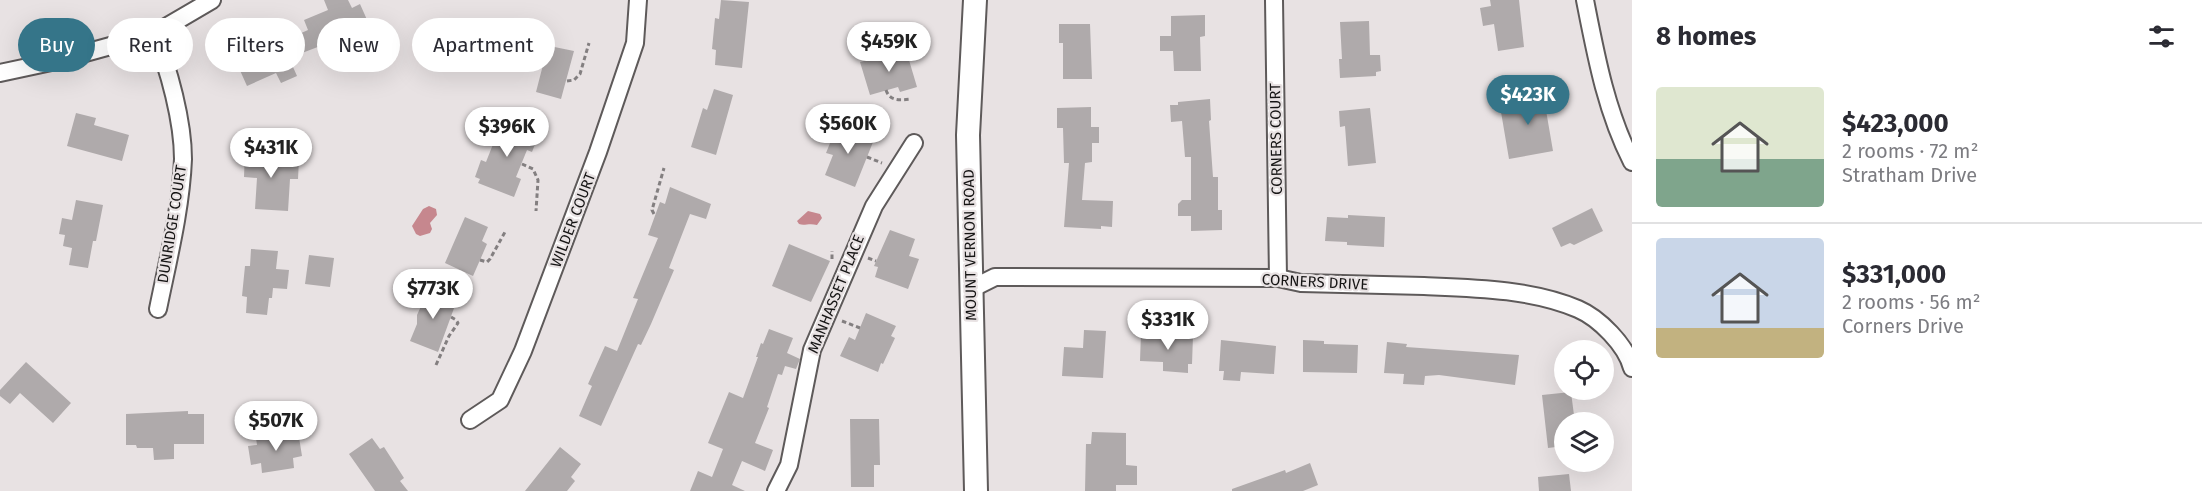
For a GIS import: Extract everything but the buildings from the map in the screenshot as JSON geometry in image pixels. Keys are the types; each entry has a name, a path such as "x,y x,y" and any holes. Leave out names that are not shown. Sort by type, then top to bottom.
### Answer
{"main road":[{"name":"MOUNT VERNON ROAD","path":"975,0 968,135 976,491"}],"street":[{"path":"181,18 212,0"},
{"name":"WILDER COURT","path":"470,420 500,400 523,351 598,152 635,43 638,0"},
{"name":"CORNERS COURT","path":"1274,0 1278,278"},
{"path":"1585,0 1601,79 1621,141 1632,162"},
{"path":"0,73 107,47"},
{"name":"DUNRIDGE COURT","path":"158,309 180,189 183,158 180,123 167,72"},
{"name":"MANHASSET PLACE","path":"776,491 789,465 812,350 874,206 914,143"},
{"name":"CORNERS DRIVE","path":"971,289 995,277 1278,278 1301,283 1493,288 1542,298 1579,309 1608,330 1629,359 1632,368"}],"path":[{"path":"567,81 573,80 580,74 589,43"},
{"path":"886,90 888,95 894,99 911,99"},
{"path":"522,164 533,169 538,180 536,211"},
{"path":"654,214 652,210 664,168"},
{"path":"480,260 487,262 490,259 505,232"},
{"path":"436,365 449,336 458,323 451,316"}],"shaded area":[{"path":"429,206 436,209 437,215 430,223 432,229 430,233 420,236 416,234 412,226 423,209"},
{"path":"808,211 820,214 822,218 817,225 801,225 797,221"}]}
